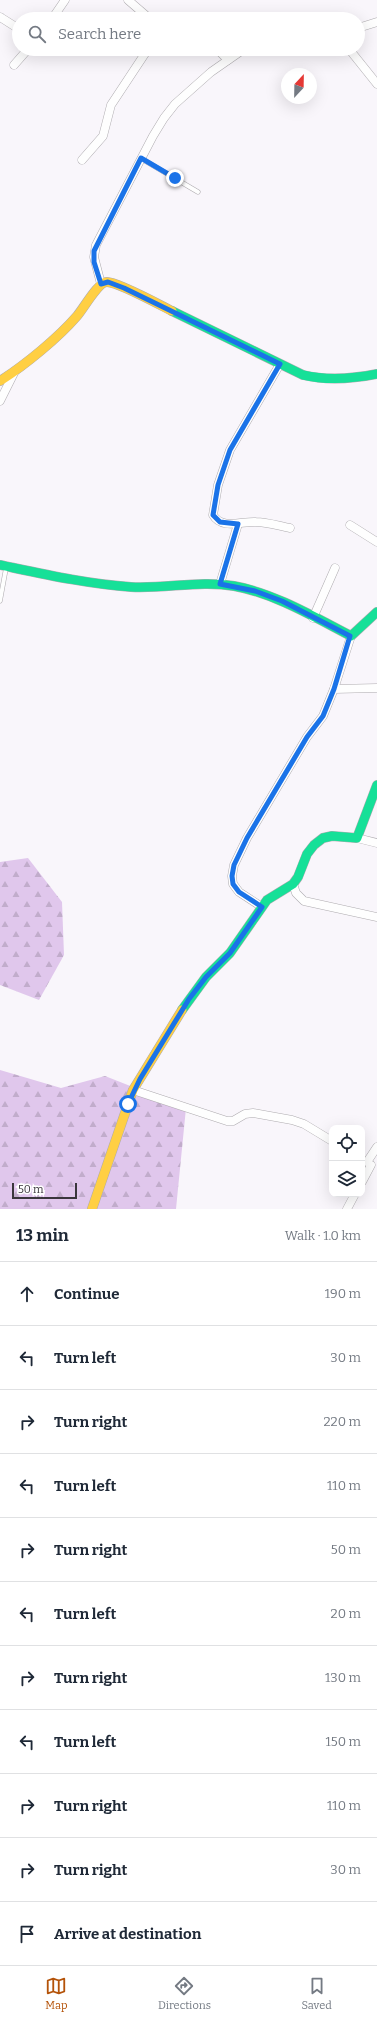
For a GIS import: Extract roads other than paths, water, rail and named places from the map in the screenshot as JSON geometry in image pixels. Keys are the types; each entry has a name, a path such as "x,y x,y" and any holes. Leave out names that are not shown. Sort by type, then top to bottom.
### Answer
{"street":[{"path":"57,12 65,0"},
{"path":"128,0 142,12"},
{"path":"0,17 12,25"},
{"path":"365,26 377,22"},
{"path":"14,65 22,56"},
{"path":"82,160 103,136 111,104 143,56"},
{"path":"224,56 228,60"},
{"path":"101,284 94,262 94,251 153,136 175,104 211,72 234,56"},
{"path":"355,56 377,84"},
{"path":"0,381 14,372 77,316 101,284 108,282 126,289 303,375 318,379 364,377 377,374"},
{"path":"280,364 230,450 218,485 213,515 220,522 238,524 257,522 290,528"},
{"path":"0,401 14,372"},
{"path":"220,584 238,524"},
{"path":"350,525 377,542"},
{"path":"3,565 97,584 133,587 220,584 255,591 282,601 350,636"},
{"path":"313,618 335,568"},
{"path":"262,907 239,892 233,884 232,876 234,865 247,838 307,737 323,716 334,689 350,636 356,633 377,612"},
{"path":"334,689 377,688"},
{"path":"357,838 377,785"},
{"path":"92,1209 133,1090 189,999 206,977 230,953 267,900 292,884 298,878 307,854 323,838 332,836 357,838 377,843"},
{"path":"292,884 296,893 304,901 377,917"},
{"path":"133,1090 227,1122 245,1114 253,1113 292,1120 304,1124 329,1139"},
{"path":"365,1174 377,1147"},
{"path":"347,1209 353,1197"}],"lane":[{"path":"141,158 198,192"},
{"path":"0,601 4,587 3,565"}]}
